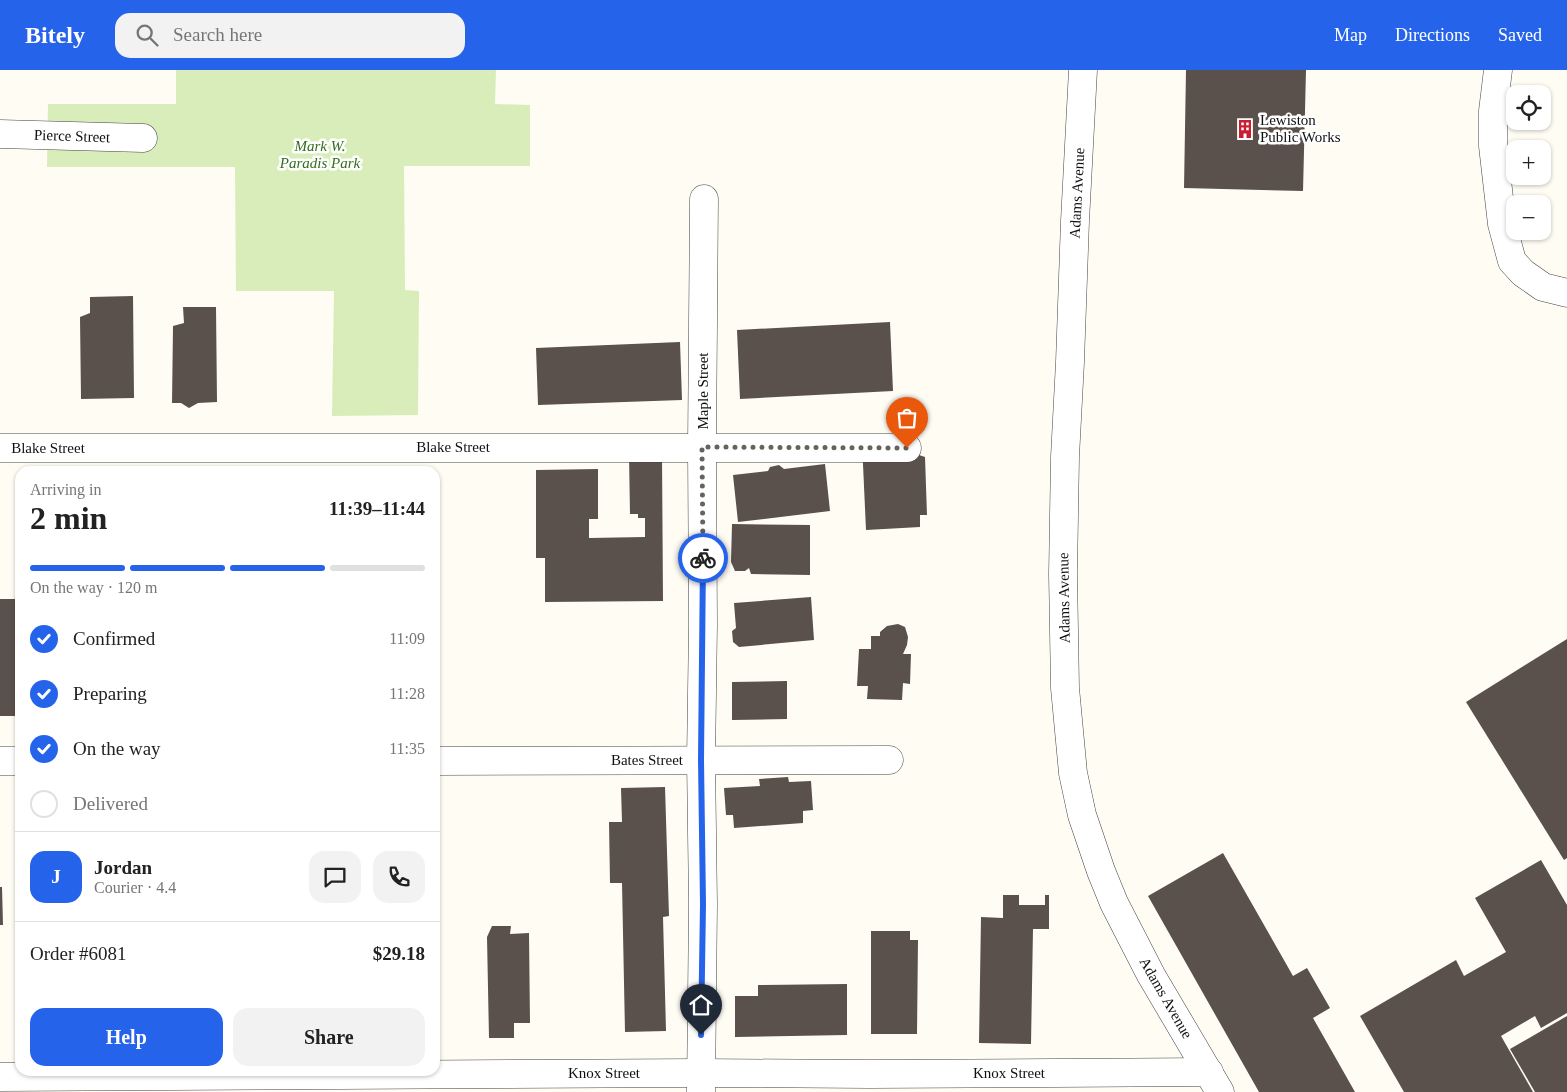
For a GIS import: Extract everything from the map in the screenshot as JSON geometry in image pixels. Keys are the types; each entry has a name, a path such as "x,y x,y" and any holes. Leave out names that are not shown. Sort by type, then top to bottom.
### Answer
{"street":[{"name":"Adams Avenue","path":"1083,70 1075,221 1063,535 1066,688 1073,772 1082,815 1114,903 1152,976 1214,1082"},
{"path":"1498,70 1492,111 1492,146 1502,224 1512,261 1523,273 1543,287 1567,293"},
{"name":"Pierce Street","path":"0,134 143,138"},
{"name":"Maple Street","path":"701,1082 704,199"},
{"name":"Blake Street","path":"0,448 907,448"},
{"name":"Bates Street","path":"440,761 888,760"},
{"path":"0,761 15,761"},
{"name":"Knox Street","path":"0,1077 701,1082 870,1074 1214,1082"}],"green space":[{"name":"Mark W. Paradis Park","path":"176,70 496,70 495,104 530,105 530,166 404,166 405,290 419,291 418,415 332,416 334,291 236,291 235,167 47,167 48,104 176,104"}],"building":[{"name":"Lewiston Public Works","path":"1186,70 1306,70 1303,191 1184,188"},
{"path":"133,296 134,398 81,399 80,317 90,313 90,297"},
{"path":"183,307 216,307 217,402 198,403 189,408 181,403 172,403 173,326 184,323"},
{"path":"890,322 893,391 740,399 737,330"},
{"path":"680,342 682,400 538,405 536,348"},
{"path":"919,440 919,455 925,457 927,515 920,515 920,527 866,530 862,442"},
{"path":"629,454 662,454 663,601 545,602 545,558 536,558 536,470 598,469 598,519 589,519 589,538 645,537 645,518 638,518 638,514 630,514"},
{"path":"825,464 830,511 738,522 733,475 768,471 770,467 779,465 784,469"},
{"path":"732,524 810,525 810,575 751,574 749,568 745,571 735,571 731,562"},
{"path":"811,597 814,640 739,647 733,642 732,631 736,628 734,603"},
{"path":"0,599 15,599 15,716 0,716"},
{"path":"898,624 905,627 908,637 903,654 911,654 910,684 903,683 902,700 867,699 868,686 857,686 859,649 871,649 871,636 880,636 880,632 887,626"},
{"path":"1567,639 1567,858 1564,860 1466,702"},
{"path":"787,681 787,719 732,720 732,682"},
{"path":"788,777 789,782 811,781 813,810 803,811 803,823 734,828 733,815 726,815 724,788 760,786 759,779"},
{"path":"665,787 669,916 663,917 666,1031 625,1032 622,883 610,883 609,822 622,822 621,788"},
{"path":"1223,853 1293,976 1307,968 1330,1008 1313,1018 1355,1092 1259,1092 1148,896"},
{"path":"1541,860 1567,905 1567,1013 1541,1028 1535,1016 1501,1036 1533,1092 1404,1092 1360,1016 1456,960 1464,976 1506,952 1475,898"},
{"path":"0,887 2,887 3,925 0,925"},
{"path":"1003,895 1019,895 1019,905 1045,905 1045,895 1049,895 1049,929 1033,929 1031,1044 979,1043 981,917 1003,918"},
{"path":"492,926 511,926 510,934 529,933 530,1023 514,1023 514,1038 489,1038 487,937"},
{"path":"871,931 910,931 910,940 918,940 917,1034 871,1034"},
{"path":"847,984 847,1035 735,1037 735,996 758,996 758,985"},
{"path":"1567,1016 1567,1092 1535,1092 1510,1049"}],"way so far":[{"path":"703,558 702,447 907,448"}],"place":[{"name":"Lewiston Public Works","path":"1245,129"}],"route":[{"path":"701,1035 703,558"}]}
